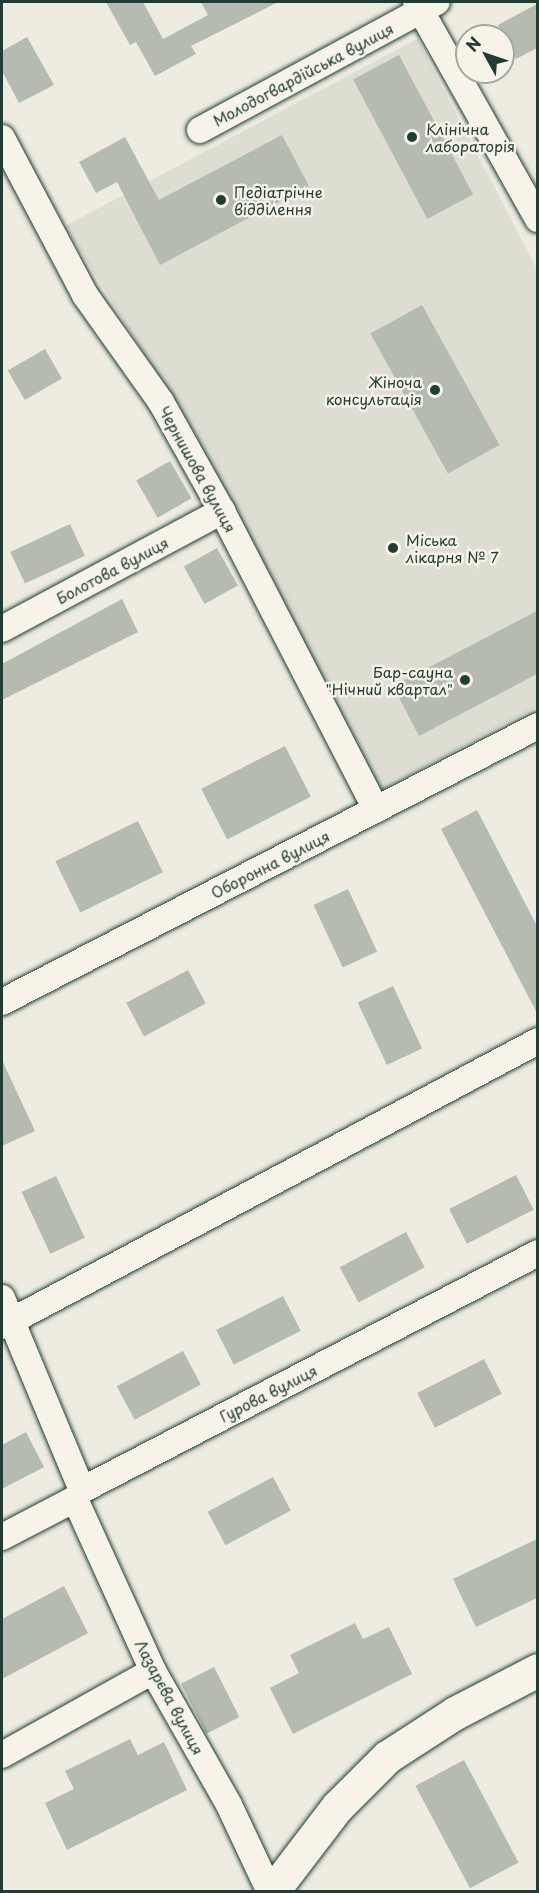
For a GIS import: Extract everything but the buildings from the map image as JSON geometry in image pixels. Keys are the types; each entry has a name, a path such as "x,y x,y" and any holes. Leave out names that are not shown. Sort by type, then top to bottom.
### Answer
{"main road":[{"path":"271,1892 337,1807 387,1756 454,1713 537,1670"}],"street":[{"name":"Молодогвардійська вулиця","path":"200,130 425,4"},
{"path":"425,4 537,219"},
{"name":"Чернишова вулиця","path":"2,138 85,295 161,402 222,511 376,810"},
{"name":"Болотова вулиця","path":"2,629 222,511"},
{"name":"Оборонна вулиця","path":"2,1002 537,726"},
{"path":"7,1324 537,1041"},
{"name":"Гурова вулиця","path":"2,1537 79,1494 537,1253"},
{"name":"Лазарєва вулиця","path":"2,1298 7,1324 153,1671 229,1805 271,1892"},
{"path":"2,1755 153,1671"}],"shaded area":[{"name":"Міська лікарня № 7","path":"417,39 537,269 537,707 377,792 166,389 65,226"}],"place":[{"name":"Клінічна лабораторія","path":"412,137"},
{"name":"Педіатрічне відділення","path":"221,200"},
{"name":"Жіноча консультація","path":"435,390"},
{"name":"Міська лікарня № 7","path":"393,548"},
{"name":"Бар-сауна \"Нічний квартал\"","path":"465,680"}]}
